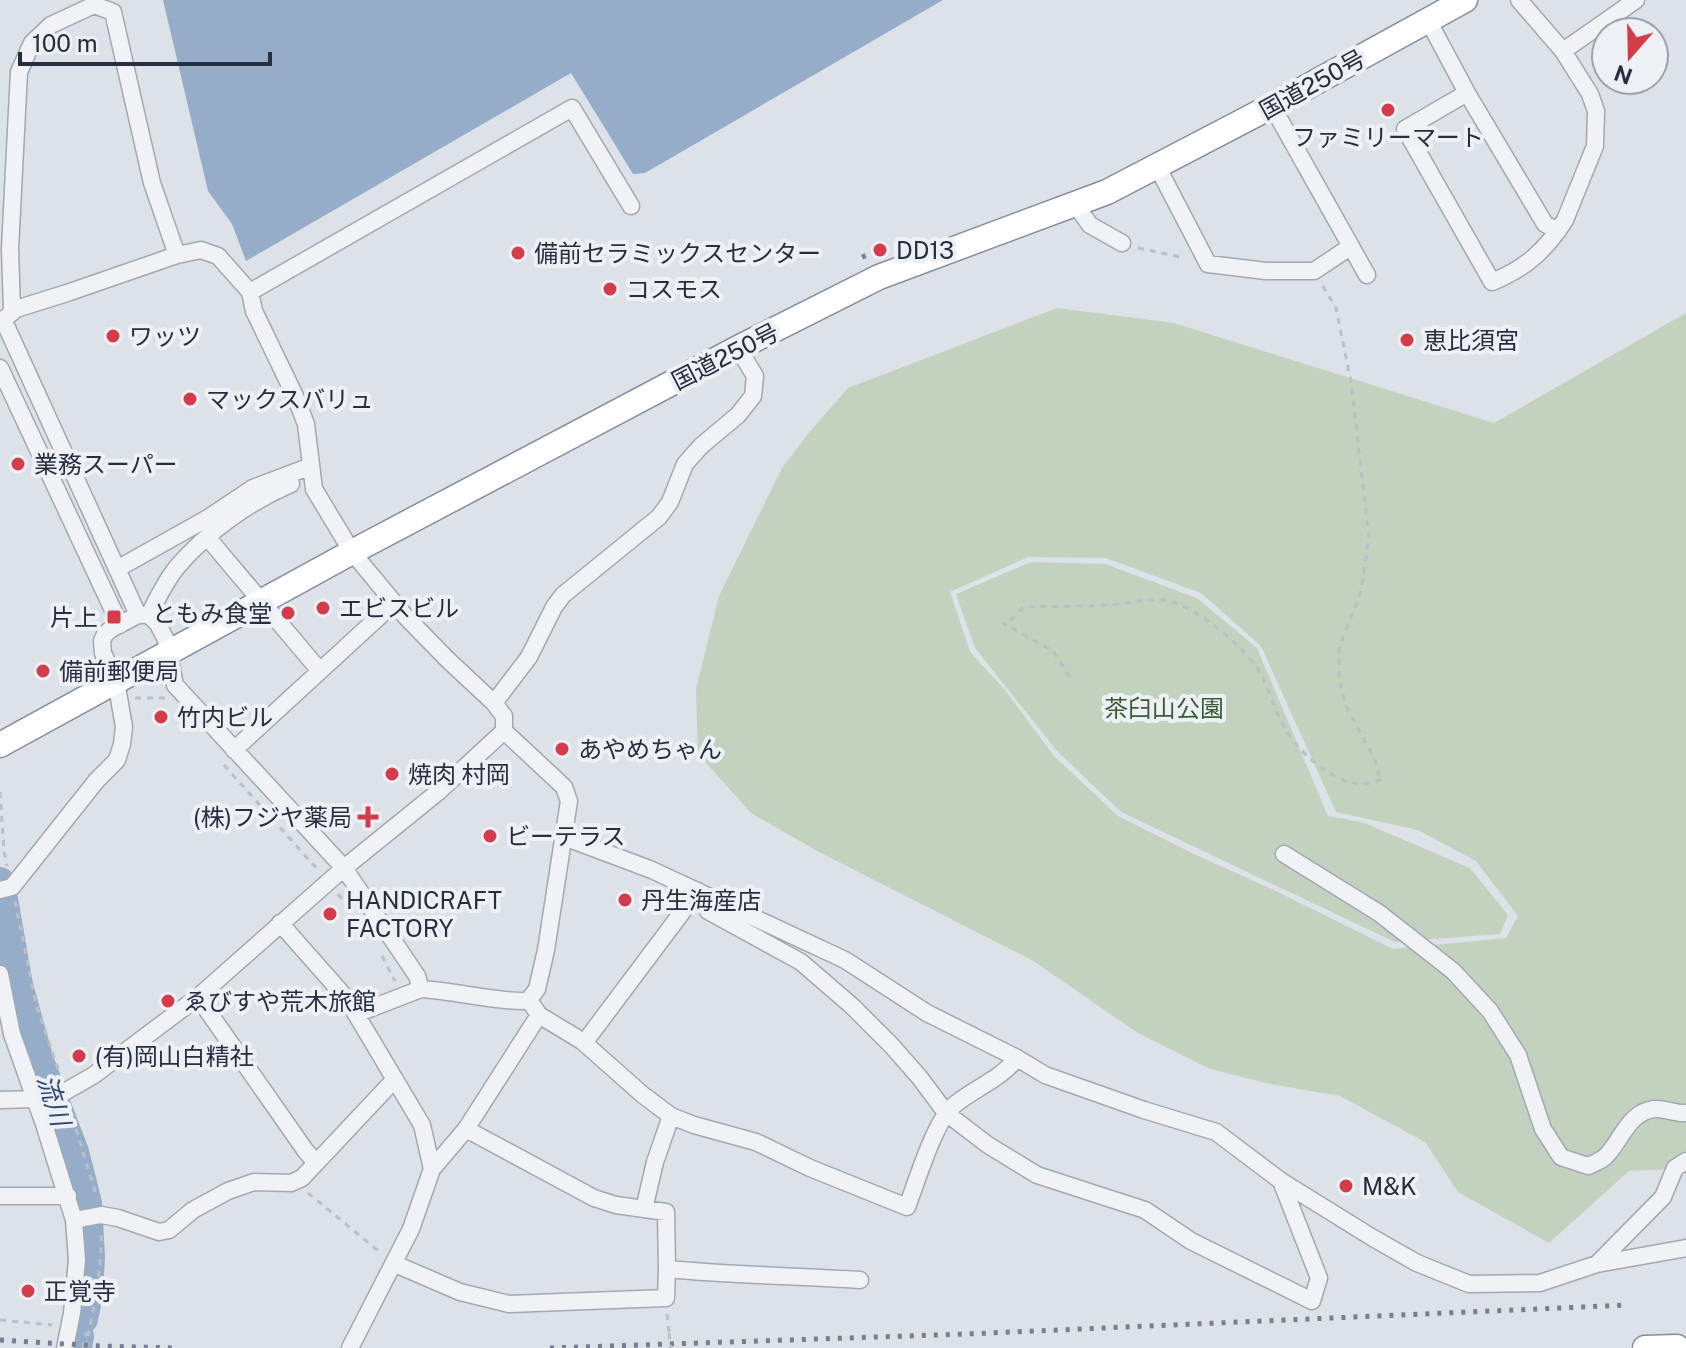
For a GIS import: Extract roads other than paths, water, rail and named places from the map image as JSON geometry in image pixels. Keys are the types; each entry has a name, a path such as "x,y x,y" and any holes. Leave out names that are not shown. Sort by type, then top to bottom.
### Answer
{"highway":[{"name":"国道250号","path":"0,745 122,690 168,653 738,348 879,277 1107,192 1465,0"},
{"path":"1645,1348 1677,1347"}],"street":[{"path":"1467,93 1405,129 1492,282 1509,275 1537,256 1558,231 1595,146 1596,111 1590,94 1563,51 1519,0"},
{"path":"1563,51 1636,0"},
{"path":"177,255 152,183 113,12 94,5 51,25 32,43 19,72 5,318 117,569 143,615 158,624 166,640 175,685 344,868 417,976 421,989"},
{"path":"1428,20 1467,93 1545,224 1558,231"},
{"path":"1272,106 1367,275"},
{"path":"250,292 572,108 631,206"},
{"path":"1157,166 1208,264 1266,271 1314,271 1350,247"},
{"path":"1075,204 1090,225 1122,243"},
{"path":"5,318 16,309 177,255 201,250 218,256 250,292 254,311 306,424 314,489 352,552 394,603 494,703 504,716 504,731 564,787 569,801 546,950 537,989 528,1001 514,1002 421,989 356,1014"},
{"path":"494,703 529,657 563,595 659,517 670,502 685,464 738,415 753,396 755,376 738,348"},
{"path":"0,368 120,625"},
{"path":"7,889 117,760 124,727 122,690 103,653 105,634 143,615 175,569 225,522 311,471"},
{"path":"117,569 208,518 253,488 311,471"},
{"path":"207,537 320,671"},
{"path":"234,750 394,603"},
{"path":"0,1100 39,1098 63,1092 94,1075 198,997 344,868 438,792 504,731"},
{"path":"564,837 652,870 845,960 927,1013 1045,1075 1216,1132 1281,1181 1417,1263 1469,1284 1540,1283 1597,1264 1686,1248"},
{"path":"1284,854 1379,913 1453,971 1490,1011 1518,1055 1543,1129 1561,1157 1588,1166 1604,1158 1628,1125 1646,1111 1657,1109 1686,1113"},
{"path":"584,1043 698,891"},
{"path":"698,891 708,911 801,962 852,1006 892,1046 946,1113 988,1145 1037,1175 1145,1210 1191,1241 1312,1301 1319,1278 1281,1181"},
{"path":"280,923 347,999 422,1125 432,1169"},
{"path":"0,974 12,1034 39,1098 68,1196 89,1217 118,1218 159,1232 169,1230 193,1210 228,1191 254,1182 291,1183 302,1178 395,1079"},
{"path":"198,997 316,1163"},
{"path":"528,1001 539,1015 584,1043 671,1116 756,1142 810,1168 907,1207 946,1113 1007,1071 1017,1058"},
{"path":"350,1348 395,1264 432,1169 466,1129 539,1015"},
{"path":"644,1209 655,1162 671,1116"},
{"path":"395,1264 460,1292 509,1304 666,1298 666,1212 616,1205 594,1198 466,1129"},
{"path":"1597,1264 1663,1197 1675,1168 1686,1161"},
{"path":"0,1196 68,1196"},
{"path":"65,1348 77,1260 89,1217"},
{"path":"667,1269 860,1280"}],"water":[{"path":"163,0 943,0 645,173 633,174 571,73 246,261 232,224 208,191"}],"waterway":[{"name":"流川","path":"0,882 18,985 38,1058 74,1152 87,1203 90,1257 83,1319"},
{"path":"77,1348 79,1336"}],"railway":[{"path":"862,257 898,243"},
{"path":"550,1348 966,1334 1628,1305"},
{"path":"0,1340 175,1348"}],"place":[{"name":"ファミリーマート","path":"1388,110"},
{"name":"DD13","path":"880,250"},
{"name":"備前セラミックスセンター","path":"518,253"},
{"name":"コスモス","path":"610,289"},
{"name":"ワッツ","path":"113,336"},
{"name":"恵比須宮","path":"1407,340"},
{"name":"マックスバリュ","path":"190,399"},
{"name":"業務スーパー","path":"18,464"},
{"name":"エビスビル","path":"323,608"},
{"name":"ともみ食堂","path":"288,613"},
{"name":"片上","path":"114,617"},
{"name":"備前郵便局","path":"43,671"},
{"name":"竹内ビル","path":"161,717"},
{"name":"あやめちゃん","path":"562,749"},
{"name":"焼肉 村岡","path":"392,774"},
{"name":"(株)フジヤ薬局","path":"368,817"},
{"name":"ビーテラス","path":"490,836"},
{"name":"丹生海産店","path":"625,900"},
{"name":"HANDICRAFT FACTORY","path":"330,914"},
{"name":"ゑびすや荒木旅館","path":"168,1001"},
{"name":"(有)岡山白精社","path":"79,1056"},
{"name":"M&K","path":"1346,1186"},
{"name":"正覚寺","path":"28,1291"}],"park label":[{"name":"茶臼山公園","path":"1164,708"}]}
